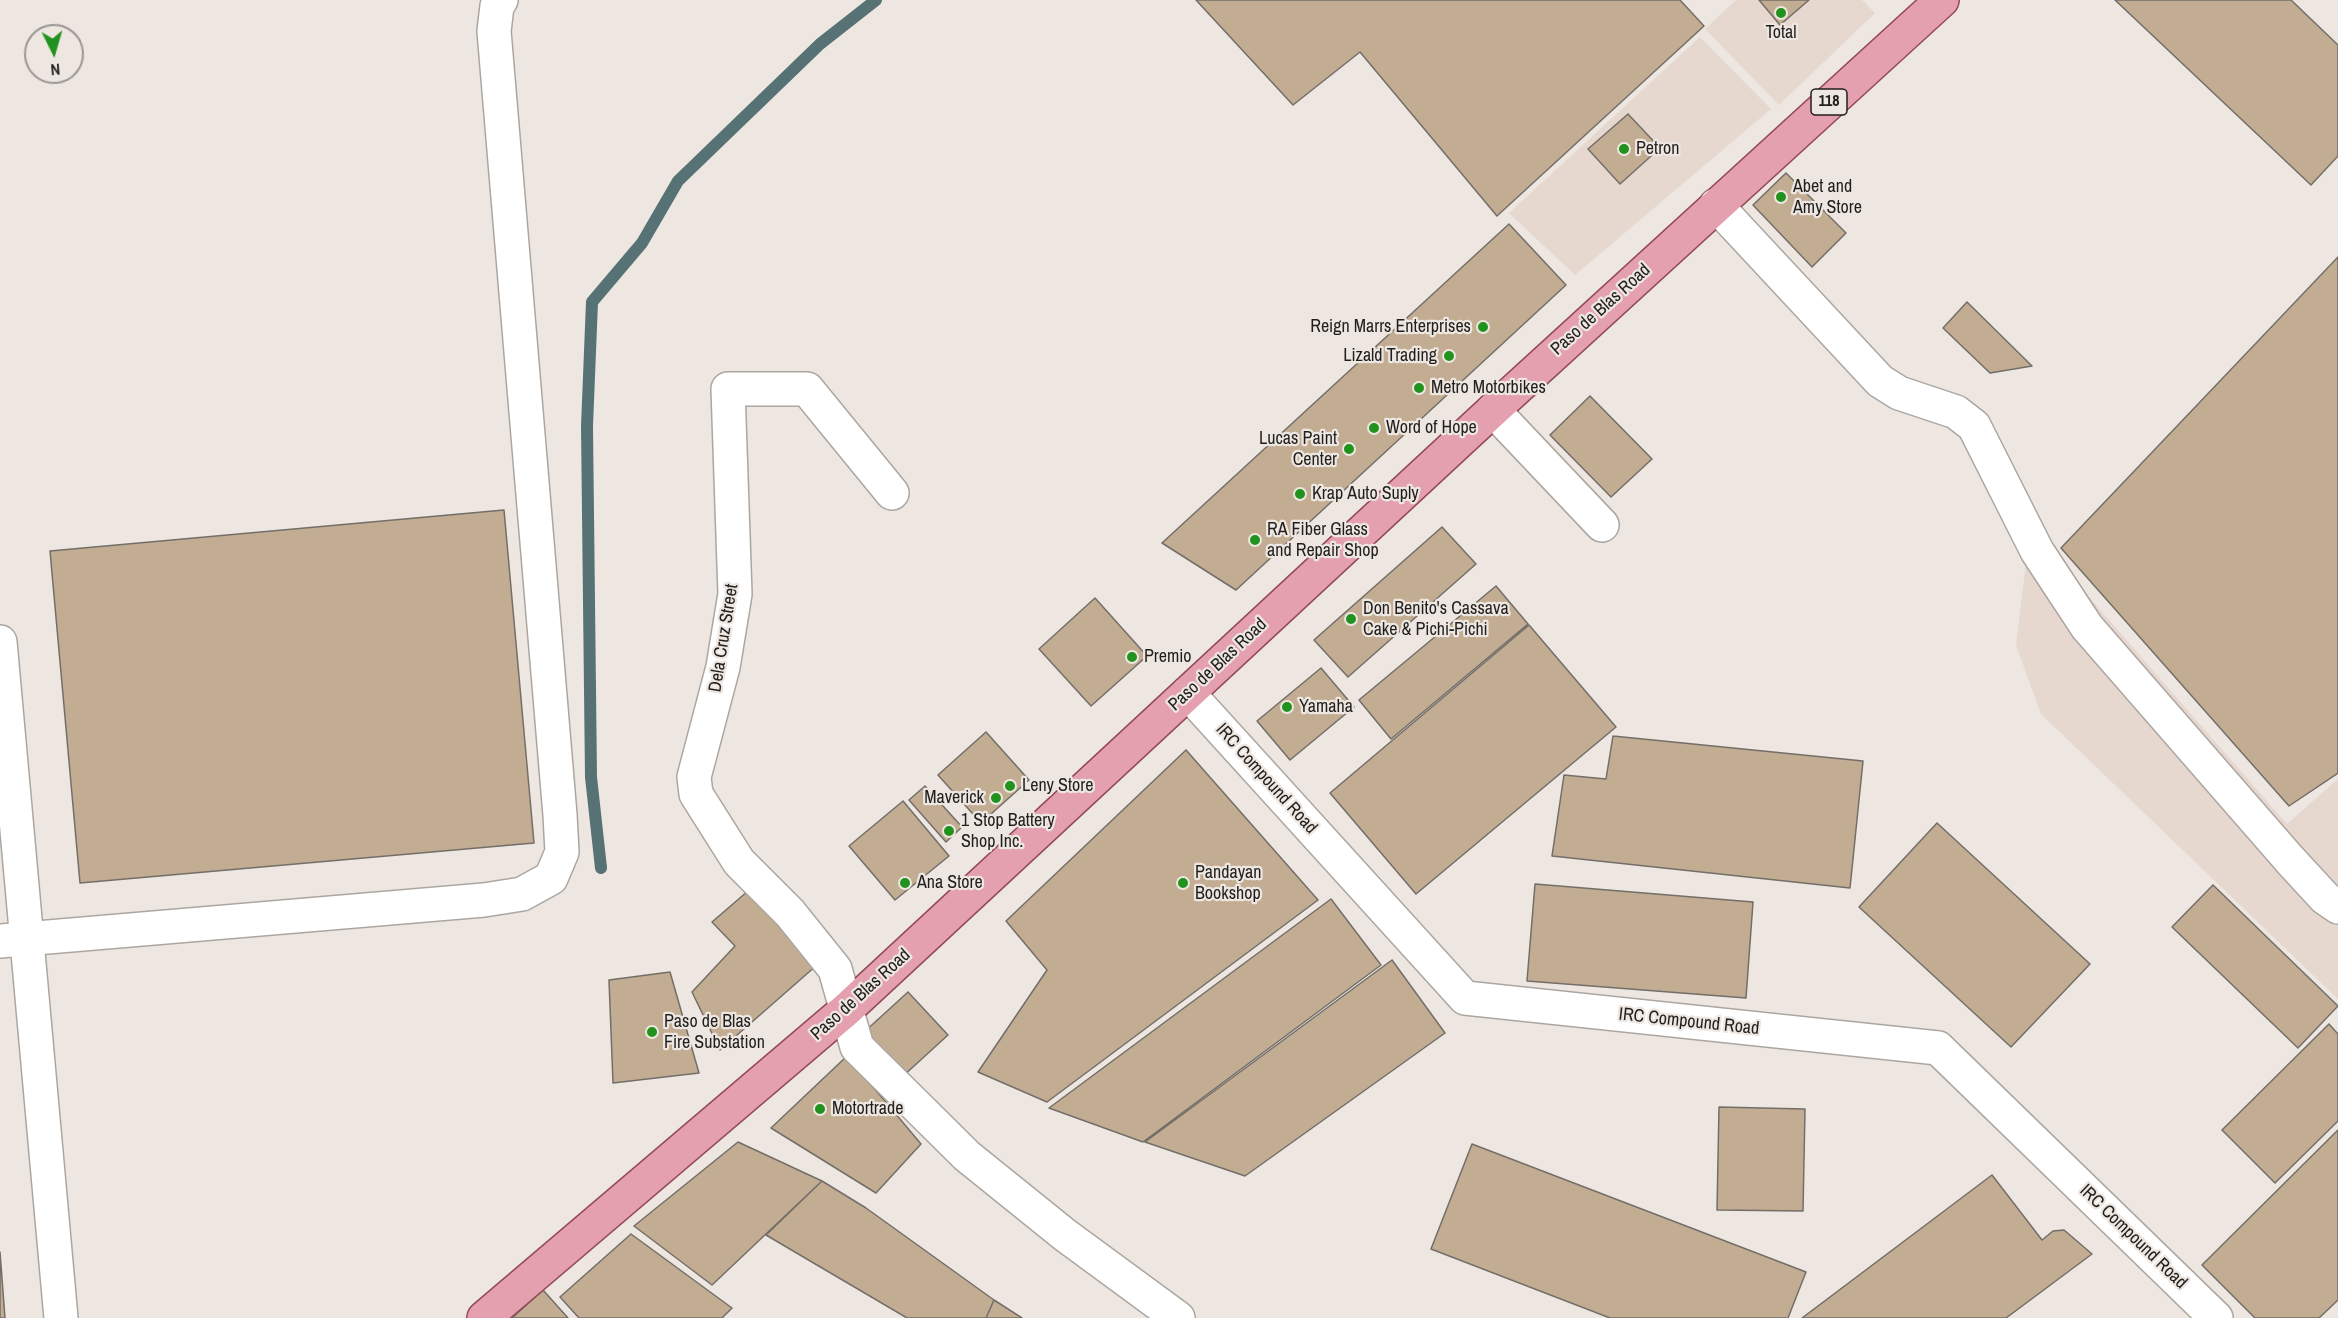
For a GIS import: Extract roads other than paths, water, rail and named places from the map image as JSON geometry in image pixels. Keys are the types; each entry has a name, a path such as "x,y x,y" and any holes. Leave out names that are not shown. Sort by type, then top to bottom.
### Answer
{"main road":[{"name":"Paso de Blas Road","path":"484,1318 847,1009 1493,410 1942,0"}],"street":[{"path":"13,940 484,900 522,894 551,878 562,852 494,31 497,6 501,0"},
{"path":"1716,205 1863,366 1880,381 1899,393 1956,412 1974,426 2037,550 2087,627 2290,860 2325,898 2338,907"},
{"name":"Dela Cruz Street","path":"847,1009 835,969 790,913 738,862 696,794 694,777 723,668 735,594 728,389 807,389 892,493"},
{"path":"1493,410 1602,525"},
{"path":"0,642 13,940 61,1318"},
{"name":"IRC Compound Road","path":"1188,693 1465,998 1938,1048 2216,1318"},
{"path":"847,1009 857,1047 967,1156 1065,1235 1178,1318"}],"waterway":[{"path":"601,868 591,777 587,426 592,302 642,243 678,181 820,44 876,0"}],"place":[{"name":"Total","path":"1781,13"},
{"name":"Petron","path":"1624,149"},
{"name":"Abet and Amy Store","path":"1781,197"},
{"name":"Reign Marrs Enterprises","path":"1483,327"},
{"name":"Lizald Trading","path":"1449,356"},
{"name":"Metro Motorbikes","path":"1419,388"},
{"name":"Word of Hope","path":"1374,428"},
{"name":"Lucas Paint Center","path":"1349,449"},
{"name":"Krap Auto Suply","path":"1300,494"},
{"name":"RA Fiber Glass and Repair Shop","path":"1255,540"},
{"name":"Don Benito's Cassava Cake & Pichi-Pichi","path":"1351,619"},
{"name":"Premio","path":"1132,657"},
{"name":"Yamaha","path":"1287,707"},
{"name":"Leny Store","path":"1010,786"},
{"name":"Maverick","path":"996,798"},
{"name":"1 Stop Battery Shop Inc.","path":"949,831"},
{"name":"Ana Store","path":"905,883"},
{"name":"Pandayan Bookshop","path":"1183,883"},
{"name":"Paso de Blas Fire Substation","path":"652,1032"},
{"name":"Motortrade","path":"820,1109"}]}
